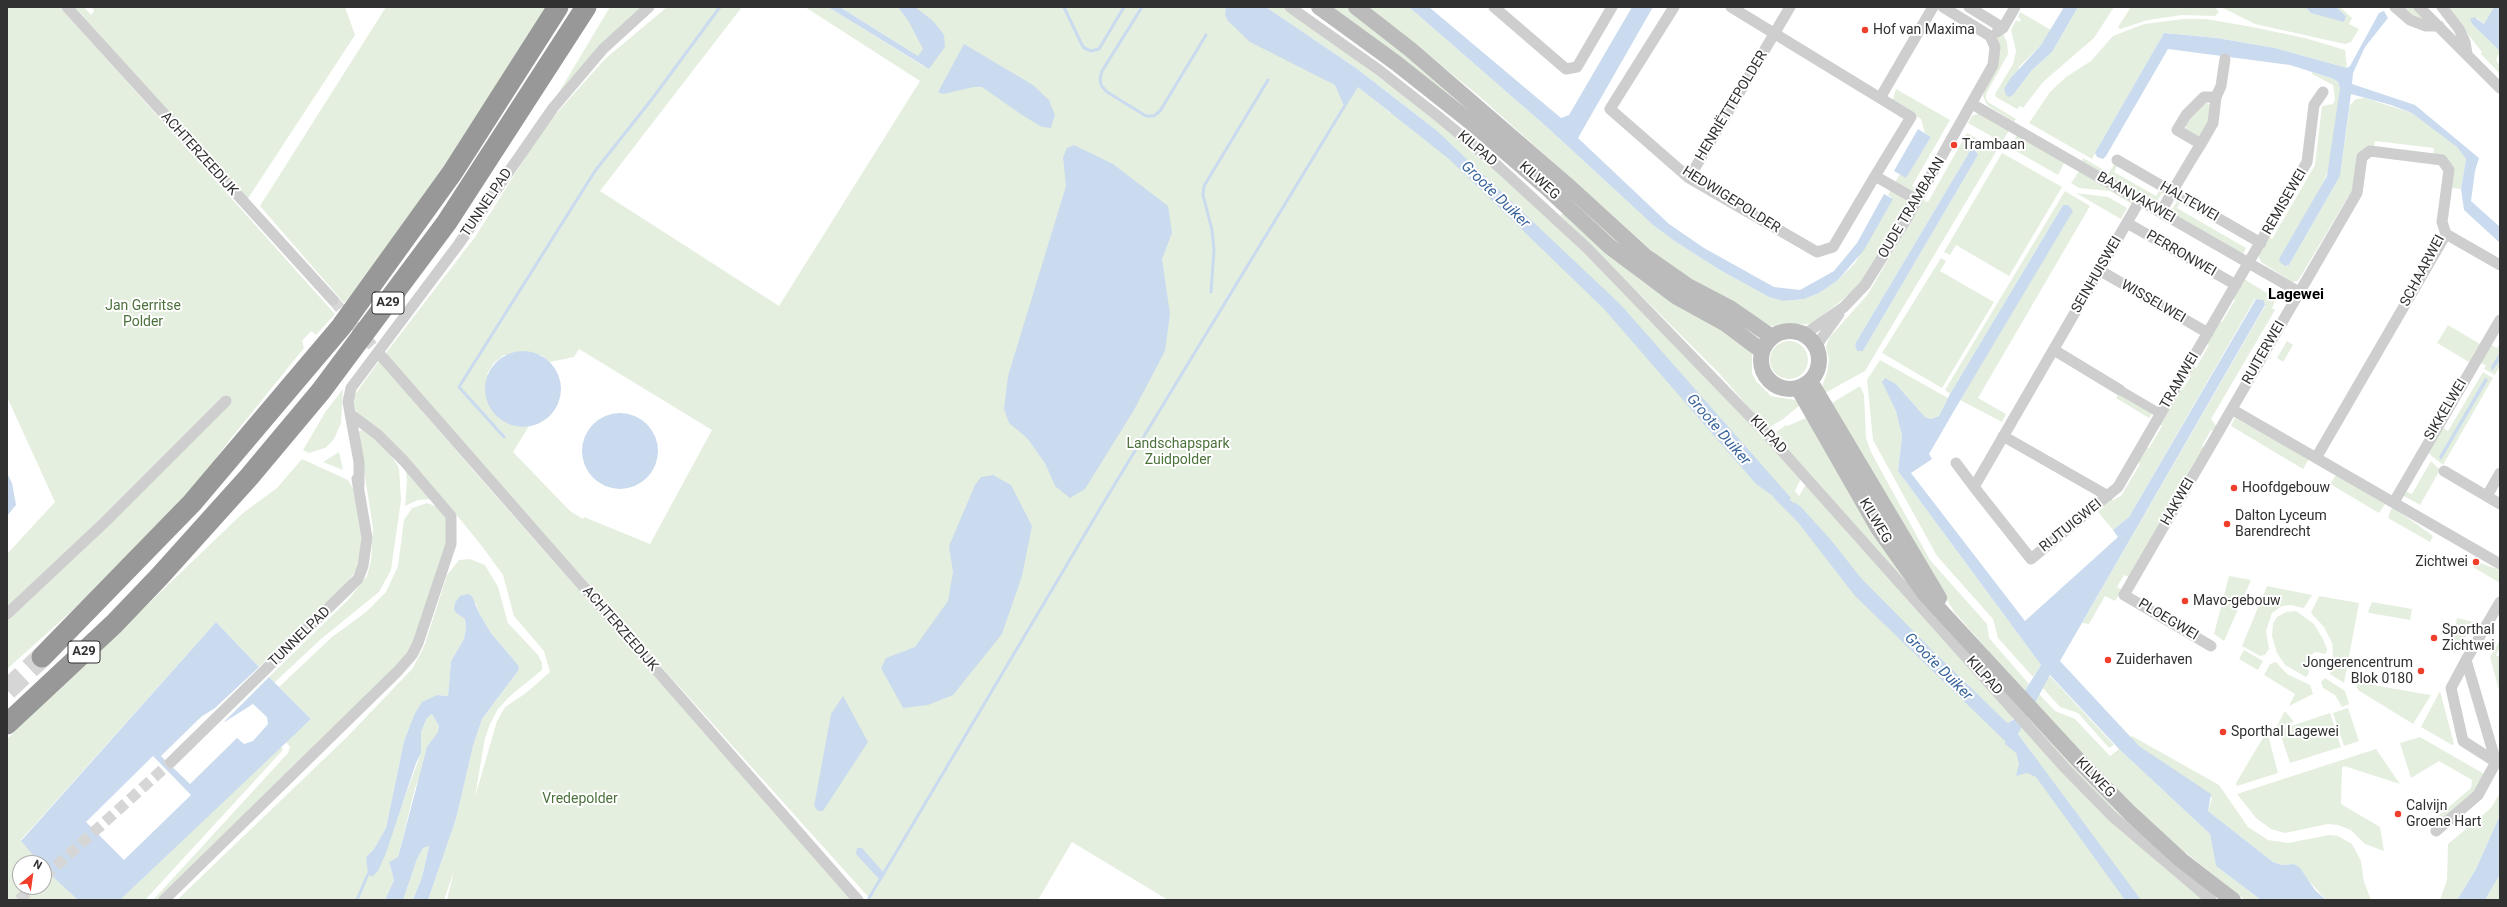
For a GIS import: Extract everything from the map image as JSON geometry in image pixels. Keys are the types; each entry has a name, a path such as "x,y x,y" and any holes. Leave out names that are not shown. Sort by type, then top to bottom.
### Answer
{"highway":[{"name":"A29","path":"42,657 192,503 341,327 452,173 558,7"},
{"name":"A29","path":"7,724 114,624 159,577 228,500 321,391 446,222 586,7"}],"main road":[{"name":"KILWEG","path":"1319,7 1396,63 1474,124 1621,255 1677,297 1726,324 1762,351"},
{"name":"KILWEG","path":"1356,7 1411,50 1566,184 1645,256 1688,286 1730,308 1772,336"},
{"path":"1786,330 1805,334 1816,346 1819,364 1804,384 1786,389 1769,380 1762,369 1762,351 1772,336 1786,330"},
{"name":"KILWEG","path":"1804,384 1946,609 1970,642 2018,694 2032,721 2181,860 2233,900"}],"street":[{"name":"ACHTERZEEDIJK","path":"67,7 333,300"},
{"name":"TUNNELPAD","path":"171,762 358,579 364,566 367,538 359,485 347,428 350,414 348,402 351,388 458,245 553,108 603,49 649,7"},
{"name":"KILPAD","path":"1290,7 1379,70 1439,117 1498,166 1587,248 1766,433 2014,710 2032,721 2112,816 2211,900"},
{"path":"1494,7 1566,69 1577,67 1612,7"},
{"name":"HEDWIGEPOLDER","path":"1674,7 1610,109 1689,178 1817,252 1833,247 1911,117 1731,7"},
{"name":"HENRIËTTEPOLDER","path":"1689,178 1776,34 1790,7"},
{"path":"1880,98 1933,7"},
{"path":"1943,7 1990,36 2003,28 2015,7"},
{"path":"1969,7 2003,28"},
{"path":"2395,7 2410,20 2426,26 2439,26"},
{"path":"2419,7 2500,88"},
{"path":"2442,7 2458,29 2465,42 2467,54"},
{"name":"OUDE TRAMBAAN","path":"1844,307 1865,285 1918,200 1972,104 1996,55 1995,47 1990,36"},
{"path":"2161,212 2213,123 2216,97 2221,86 2225,59"},
{"name":"REMISEWEI","path":"2249,263 2308,162 2314,105 2323,92"},
{"path":"2201,144 2177,130 2186,115 2204,97 2216,97"},
{"name":"BAANVAKWEI","path":"1972,104 2299,292"},
{"name":"SCHAARWEI","path":"2316,458 2446,234 2442,222 2448,170 2442,160 2370,151 2362,157 2357,193"},
{"name":"HALTEWEI","path":"2117,160 2261,243"},
{"path":"1875,176 1918,200"},
{"name":"RUITERWEI","path":"2233,410 2299,292 2357,193"},
{"name":"SEINHUISWEI","path":"2003,436 2140,200"},
{"name":"PERRONWEI","path":"2127,223 2236,285"},
{"path":"2446,234 2500,266"},
{"name":"TRAMWEI","path":"2108,496 2118,487 2249,263"},
{"name":"WISSELWEI","path":"2099,270 2208,333"},
{"path":"1805,334 1844,307"},
{"path":"1816,346 1844,307"},
{"name":"SIKKELWEI","path":"2394,502 2500,320"},
{"path":"2054,350 2161,414"},
{"name":"ACHTERZEEDIJK","path":"383,358 858,900"},
{"path":"7,614 96,531 226,401"},
{"path":"2233,410 2500,564"},
{"name":"HAKWEI","path":"2124,595 2233,410"},
{"path":"164,900 412,655 451,544 451,516 404,461 378,435 350,414"},
{"path":"1974,487 2003,436 2108,496"},
{"name":"RIJTUIGWEI","path":"1956,463 2031,559 2108,496"},
{"path":"2444,471 2500,504"},
{"path":"2487,496 2500,473"},
{"name":"PLOEGWEI","path":"2124,595 2211,646"},
{"path":"2496,762 2463,741 2451,688 2500,602"},
{"path":"2436,831 2478,795 2496,762 2466,660"}],"green space":[{"name":"Jan Gerritse Polder","path":"7,7 60,7 335,314 316,335 311,331 302,341 304,348 228,442 190,495 102,584 7,669 7,554 55,502 7,397"},
{"path":"75,7 84,7 91,15 94,11 92,7 345,7 355,35 247,200"},
{"path":"386,7 551,7 372,274 344,303 260,206"},
{"path":"610,7 643,7 550,107"},
{"name":"Landschapspark Zuidpolder","path":"667,7 742,7 600,191 779,306 920,81 805,7 828,7 925,67 915,54 840,7 1236,7 1356,90 1358,86 1390,113 1436,130 1356,68 1266,7 1284,7 1422,109 1488,162 1534,204 1654,320 1801,478 1795,491 1799,496 1805,486 1808,486 2014,718 2008,723 2001,717 2034,755 2018,734 2022,726 2205,900 1168,900 1072,842 1038,900 871,900 480,465 385,354 475,237 546,125 605,59","holes":["579,349 712,430 650,544 584,517 583,519 570,511 513,452 529,426 487,374 494,363 504,355 541,355 550,362 574,357"]},
{"path":"1330,7 1348,7 1385,34 1534,161 1745,324 1742,328 1658,277"},
{"path":"1369,7 1409,7 1548,128 1653,225 1676,242 1720,270 1769,297 1783,301 1804,299 1819,293 1838,280 1855,263 1892,198 1888,195 1900,174 1906,177 1931,137 1925,133 1921,119 1892,102 1896,89 1950,120 1912,186 1918,189 1862,284 1812,324 1771,326 1671,268 1479,96"},
{"path":"2078,7 2114,7 2094,38 2043,82 2023,108 2020,106 2017,109 1996,97 1995,94 2013,64 2016,51 2011,30 2016,20 2019,22 2021,19 2018,17 2020,12 2051,30 2041,45 2019,67 2013,95 2032,70 2052,52"},
{"path":"2131,7 2215,7 2219,12 2215,16 2182,15 2148,20 2120,29 2118,27"},
{"path":"2221,7 2305,7 2311,13 2346,16 2336,7 2340,7 2352,18 2349,24 2359,29 2351,42 2345,44 2255,24"},
{"path":"2402,7 2413,7 2424,17 2421,21"},
{"path":"2446,7 2494,7 2484,24 2477,18 2472,24 2500,51 2496,60 2500,66 2500,74 2481,54 2482,52"},
{"path":"2183,19 2206,19 2305,38 2345,50 2347,68 2275,48 2217,38 2164,33 2092,159 2029,123 2050,92 2066,77 2091,61 2113,36 2144,24"},
{"path":"2002,31 2007,43 2008,54 1986,94 1986,99 1988,102 2016,119 2014,122 1987,105 1983,96 1997,36"},
{"path":"2312,72 2334,79 2338,82 2340,88 2330,167 2285,266 2289,265 2340,176 2350,105 2356,99 2365,98 2412,113 2437,130 2457,147 2466,159 2461,189 2451,188 2453,169 2433,156 2434,148 2375,141 2374,147 2367,148 2351,199 2348,197 2298,281 2292,282 2261,262 2258,255 2268,237 2272,239 2315,165 2322,106 2333,104 2335,99 2333,85 2312,74"},
{"path":"2207,103 2210,105 2211,118 2199,138 2186,131 2186,122 2203,104"},
{"path":"1982,114 2009,130 2003,141 2000,141 1968,123 1972,116"},
{"path":"1967,133 1997,150 1865,371 1825,393 1822,386 1827,373 1829,360 1826,347 1829,338 1868,294 1923,200 1928,202","holes":["1970,151 1975,151 1978,155 1863,351 1857,351 1855,344"]},
{"path":"2018,134 2064,163 2058,175 2009,147"},
{"path":"2002,153 2062,187 2009,276 1956,245 1950,255 1944,252"},
{"path":"2083,158 2109,173 2115,163 2118,164 2114,172 2156,196 2160,189 2163,192 2155,204 2082,161"},
{"path":"2080,170 2133,201 2132,204 2110,191 2079,188 2071,183"},
{"path":"2065,191 2090,206 1978,398 2006,414 2002,422 1960,400 2072,211 2068,205 2063,205 1950,394 1945,390"},
{"path":"2076,193 2108,197 2127,208 2121,219"},
{"path":"2178,200 2181,201 2177,208 2246,248 2243,254 2170,212"},
{"path":"1563,213 1639,279 1671,301 1727,332 1752,350 1752,373 1756,381 1771,396 1795,400 1800,405 1782,420 1768,428 1765,426 1718,372 1560,215"},
{"path":"1941,258 1946,261 1940,271 1994,302 1942,388 1882,353"},
{"path":"2244,279 2272,296 2275,301 2272,308 2275,310 2211,419 2217,427 2214,432 2211,430 2202,446 2205,448 2129,577 2124,575 2117,587 2122,590 2115,601 2105,596 2089,624 2082,623 2265,306 2264,300 2255,299 2129,517 2113,530 2098,512 2105,504 2121,496 2140,464 2138,462 2146,447 2149,448 2162,426 2159,424 2180,389 2182,390 2191,376 2188,374 2193,366 2196,368 2209,345 2206,344 2219,321 2222,322 2235,300 2233,298"},
{"path":"2448,325 2480,344 2469,362 2437,343"},
{"path":"1785,341 1793,341 1803,346 1807,353 1807,367 1803,374 1793,379 1785,379 1775,374 1773,371 1770,364 1770,356 1775,346 1778,344"},
{"path":"2287,341 2293,345 2283,362 2277,358"},
{"path":"2500,343 2500,366 2495,375 2484,369 2486,366 2480,362 2490,344 2497,348"},
{"path":"1880,360 1948,398 1939,416 1931,419 1925,417 1896,384 1883,382 1896,411 1902,436 1898,471 2041,665 2033,677 1998,638 1993,619 1937,556 1873,440 1867,380"},
{"name":"Vredepolder","path":"379,361 473,470 852,900 447,900 454,871 444,900 428,900 456,819 473,746 482,719 518,671 513,659 491,633 479,613 476,603 456,613 465,619 466,627 464,639 451,661 448,696 437,695 414,715 404,741 386,828 374,849 366,857 378,871 421,753 421,732 427,718 432,714 439,726 438,733 415,788 398,857 389,862 394,880 385,900 177,900 347,737 413,668 425,644 447,575 459,560 470,559 485,565 498,587 508,623 538,655 542,663 542,670 510,696 498,709 490,724 485,738 475,797 497,721 505,707 526,693 550,672 544,651 514,616 503,575 481,545 455,513 357,412 353,405 354,396"},
{"path":"2483,372 2493,378 2443,465 2427,452 2442,427 2448,431"},
{"path":"1860,386 1864,395 1866,438 1871,452 1930,560 1987,624 1989,638 2029,684 2025,692 1955,613 1888,503 1832,403"},
{"path":"2123,387 2156,407 2149,418 2116,398"},
{"path":"343,389 341,423 334,439 325,448 309,453 303,450 326,411"},
{"path":"1806,418 1902,571 2226,900 2219,900 2167,860 2107,804 2054,749 1773,434 1786,425 1787,426"},
{"path":"2235,418 2309,459 2303,469 2231,426"},
{"path":"362,430 387,449 399,468 401,500 391,570 379,592 321,639 274,683 269,677 349,599 367,576 371,561 373,528 358,432"},
{"path":"339,452 343,470 323,462"},
{"path":"302,459 348,480 356,494 361,526 361,546 357,568 343,591 259,667 216,622 21,840 33,855 12,855 12,895 52,895 52,875 78,900 7,900 7,739 243,513 277,488"},
{"path":"2431,461 2440,470 2420,505 2402,495 2405,491 2412,494"},
{"path":"406,469 431,499 418,500 405,506 407,481"},
{"path":"2336,475 2385,504 2379,513 2330,484"},
{"path":"427,503 438,507 447,520 448,536 410,652 240,821 158,900 153,900 288,753 290,747 286,742 311,719 279,687 332,637 366,612 386,592 398,566 404,520 412,508"},
{"path":"2394,508 2433,536 2430,542 2388,518 2391,509"},
{"path":"2477,562 2500,570 2500,583 2473,567"},
{"path":"2229,576 2251,580 2224,641 2214,634"},
{"path":"2267,586 2312,595 2304,608 2291,605 2282,606 2272,613 2266,631 2269,649 2265,655 2260,656 2242,646"},
{"path":"2319,596 2359,603 2344,683 2330,674 2333,651 2332,643 2324,627 2311,613"},
{"path":"2372,602 2412,609 2410,620 2370,613 2368,612"},
{"path":"2296,611 2314,624 2327,649 2326,654 2315,652 2308,658 2307,663 2309,673 2306,677 2285,665 2277,653 2272,636 2273,623 2277,617 2286,612"},
{"path":"2457,618 2474,622 2457,652 2452,652"},
{"path":"2500,640 2500,648 2496,655 2500,657 2500,694 2490,657"},
{"path":"2244,650 2263,661 2258,670 2239,659"},
{"path":"2276,662 2287,674 2310,685 2313,694 2289,706 2295,694 2264,675 2270,664"},
{"path":"2050,676 2114,745 2109,748 2078,713 2060,707 2042,687"},
{"path":"2325,678 2345,691 2349,704 2342,707 2335,695 2323,688 2321,682"},
{"path":"2356,682 2431,695 2413,724 2358,690"},
{"path":"2440,691 2454,744 2452,745 2421,727"},
{"path":"2039,694 2055,711 2075,719 2110,756 2119,749 2210,834 2216,866 2261,900 2245,900 2157,830 2033,702"},
{"path":"2348,708 2359,741 2344,746 2333,713"},
{"path":"2285,711 2294,722 2277,728 2277,726"},
{"path":"2330,713 2341,747 2290,763 2279,730"},
{"path":"2267,731 2278,773 2237,786 2236,783"},
{"path":"2132,736 2219,785 2248,827 2268,840 2288,843 2329,835 2338,836 2352,844 2361,861 2364,882 2371,900 2326,900 2294,864 2282,865 2273,862 2208,811 2212,798 2139,746 2130,738"},
{"path":"2420,737 2486,775 2476,792 2444,819 2437,817 2471,788 2472,780 2439,761 2411,778 2400,743"},
{"path":"281,746 283,750 145,900 120,900"},
{"path":"2376,749 2400,784 2344,766 2342,768 2341,804 2380,827 2384,851 2365,844 2351,830 2338,825 2328,824 2285,833 2271,829 2256,818 2237,794"},
{"path":"2500,793 2500,815 2476,869 2457,900 2440,900 2447,880 2448,844 2491,808"},
{"path":"429,846 422,877 413,900 403,900 417,859 423,848"},
{"path":"2500,874 2500,900 2485,900 2494,884"}],"water":[{"path":"828,7 840,7 918,56 923,49 909,22 898,7 915,7 932,20 939,28 944,35 945,47 929,69"},
{"path":"1226,7 1266,7 1356,68 1436,130 1621,305 1791,498 1786,505 1756,484 1604,309 1449,159 1358,87 1345,108 1335,85 1250,42 1228,21 1225,15"},
{"path":"1409,7 1429,7 1561,118 1569,115 1632,7 1653,7 1578,138 1669,224 1704,248 1774,287 1800,290 1834,271 1857,243 1884,194 1893,199 1864,250 1838,280 1819,293 1804,299 1783,301 1769,297 1720,270 1676,242 1653,225 1548,128"},
{"path":"2064,7 2078,7 2052,52 2032,70 2013,95 2009,97 2006,95 2004,89 2010,79 2041,45"},
{"path":"2305,7 2336,7 2346,16 2344,22 2311,13"},
{"path":"2494,7 2500,7 2500,51 2472,24 2470,19 2474,17 2484,24"},
{"path":"2384,11 2388,18 2365,47 2353,73 2352,84 2415,105 2479,158 2475,171 2471,201 2500,227 2500,243 2464,210 2461,189 2466,159 2457,147 2412,113 2391,105 2351,94 2340,176 2289,265 2285,266 2280,262 2279,259 2327,176 2340,88 2338,82 2334,79 2290,65 2168,49 2106,156 2103,159 2097,157 2095,153 2164,33 2217,38 2275,48 2347,68 2350,66 2379,13"},
{"path":"964,44 1033,85 1049,100 1055,115 1051,128 1042,127 982,87 974,87 943,94 938,92"},
{"path":"1918,129 1931,137 1906,178 1894,171"},
{"path":"1074,145 1113,164 1168,206 1172,233 1162,259 1170,314 1165,351 1134,410 1085,489 1070,498 1055,486 1045,463 1027,438 1009,423 1004,409 1008,376 1066,186 1063,157 1067,148"},
{"path":"1975,150 1978,155 1863,351 1857,351 1855,344 1970,151"},
{"path":"2063,205 2068,205 2073,211 1929,454 1932,459 1911,473 2025,621 2118,537 2113,530 2129,517 2256,299 2264,300 2265,305 2060,661 2139,746 2211,794 2208,811 2273,862 2282,865 2294,864 2300,868 2315,890 2326,900 2261,900 2216,866 2210,834 2119,749 2050,675 2018,734 2141,900 2125,900 2036,777 2027,773 2016,776 2019,763 2016,753 2005,744 2005,741 1855,596 1790,510 1794,502 1801,507 1831,540 1861,578 1934,652 2008,723 2014,719 2026,689 2041,665 1898,471 1902,436 1896,411 1882,382 1885,378 1896,384 1925,417 1931,419 1939,416 1950,394"},
{"path":"523,351 538,354 550,362 558,374 561,389 558,404 550,416 538,424 523,427 508,424 496,416 488,404 485,389 488,374 496,362 508,354"},
{"path":"2500,352 2500,360 2492,371 2491,367"},
{"path":"2485,378 2488,380 2441,460 2439,457"},
{"path":"620,413 635,416 647,424 655,436 658,451 655,466 647,478 635,486 620,489 605,486 593,478 585,466 582,451 585,436 593,424 605,416"},
{"path":"7,473 12,483 16,505 7,516"},
{"path":"993,475 1011,485 1032,526 1022,576 1002,634 953,695 928,705 903,708 881,668 886,658 915,647 948,601 953,572 949,546 975,485 981,477"},
{"path":"468,594 472,596 479,613 491,633 519,667 518,671 482,719 473,746 456,819 428,900 413,900 422,877 429,846 423,848 417,859 403,900 385,900 394,880 389,862 398,857 427,747 438,732 439,726 432,714 427,718 421,732 421,753 416,763 386,853 378,871 372,877 368,874 366,857 374,849 386,828 404,741 414,715 422,702 437,695 448,696 451,661 464,639 466,627 465,619 456,613 454,609 455,603 460,596"},
{"path":"216,622 259,667 215,708 201,717 161,756 190,784 237,738 244,744 253,741 268,724 267,717 253,704 223,723 269,677 311,719 120,900 78,900 52,876 52,855 33,855 21,841","holes":["153,756 191,795 124,860 86,822"]},
{"path":"843,696 868,742 823,811 818,811 814,806 831,714"},
{"path":"2500,815 2500,874 2485,900 2457,900 2476,869"},
{"path":"857,848 862,848 884,873 880,880 856,854"}],"waterway":[{"path":"504,437 459,387 595,171 652,99 720,7"},
{"path":"1064,7 1084,48 1091,51 1099,49 1124,7"},
{"path":"1142,7 1102,71 1100,79 1101,85 1107,92 1146,116 1154,116 1160,111 1206,35"},
{"path":"1211,292 1214,250 1212,230 1203,195 1204,186 1268,80"},
{"path":"869,898 1107,497 1344,107"},
{"name":"Groote Duiker","path":"1778,495 1801,518"},
{"path":"357,900 368,874"}],"tunnel":[{"path":"333,300 383,358"},
{"path":"7,690 42,657"},
{"path":"52,870 171,762"},
{"path":"19,900 24,895"}],"place":[{"name":"Hof van Maxima","path":"1865,30"},
{"name":"Trambaan","path":"1954,145"},
{"name":"Hoofdgebouw","path":"2234,488"},
{"name":"Dalton Lyceum Barendrecht","path":"2227,524"},
{"name":"Zichtwei","path":"2476,562"},
{"name":"Mavo-gebouw","path":"2185,601"},
{"name":"Sporthal Zichtwei","path":"2434,638"},
{"name":"Zuiderhaven","path":"2108,660"},
{"name":"Jongerencentrum Blok 0180","path":"2421,671"},
{"name":"Sporthal Lagewei","path":"2223,732"},
{"name":"Calvijn Groene Hart","path":"2398,814"}],"district":[{"name":"Lagewei","path":"2296,295"}]}
